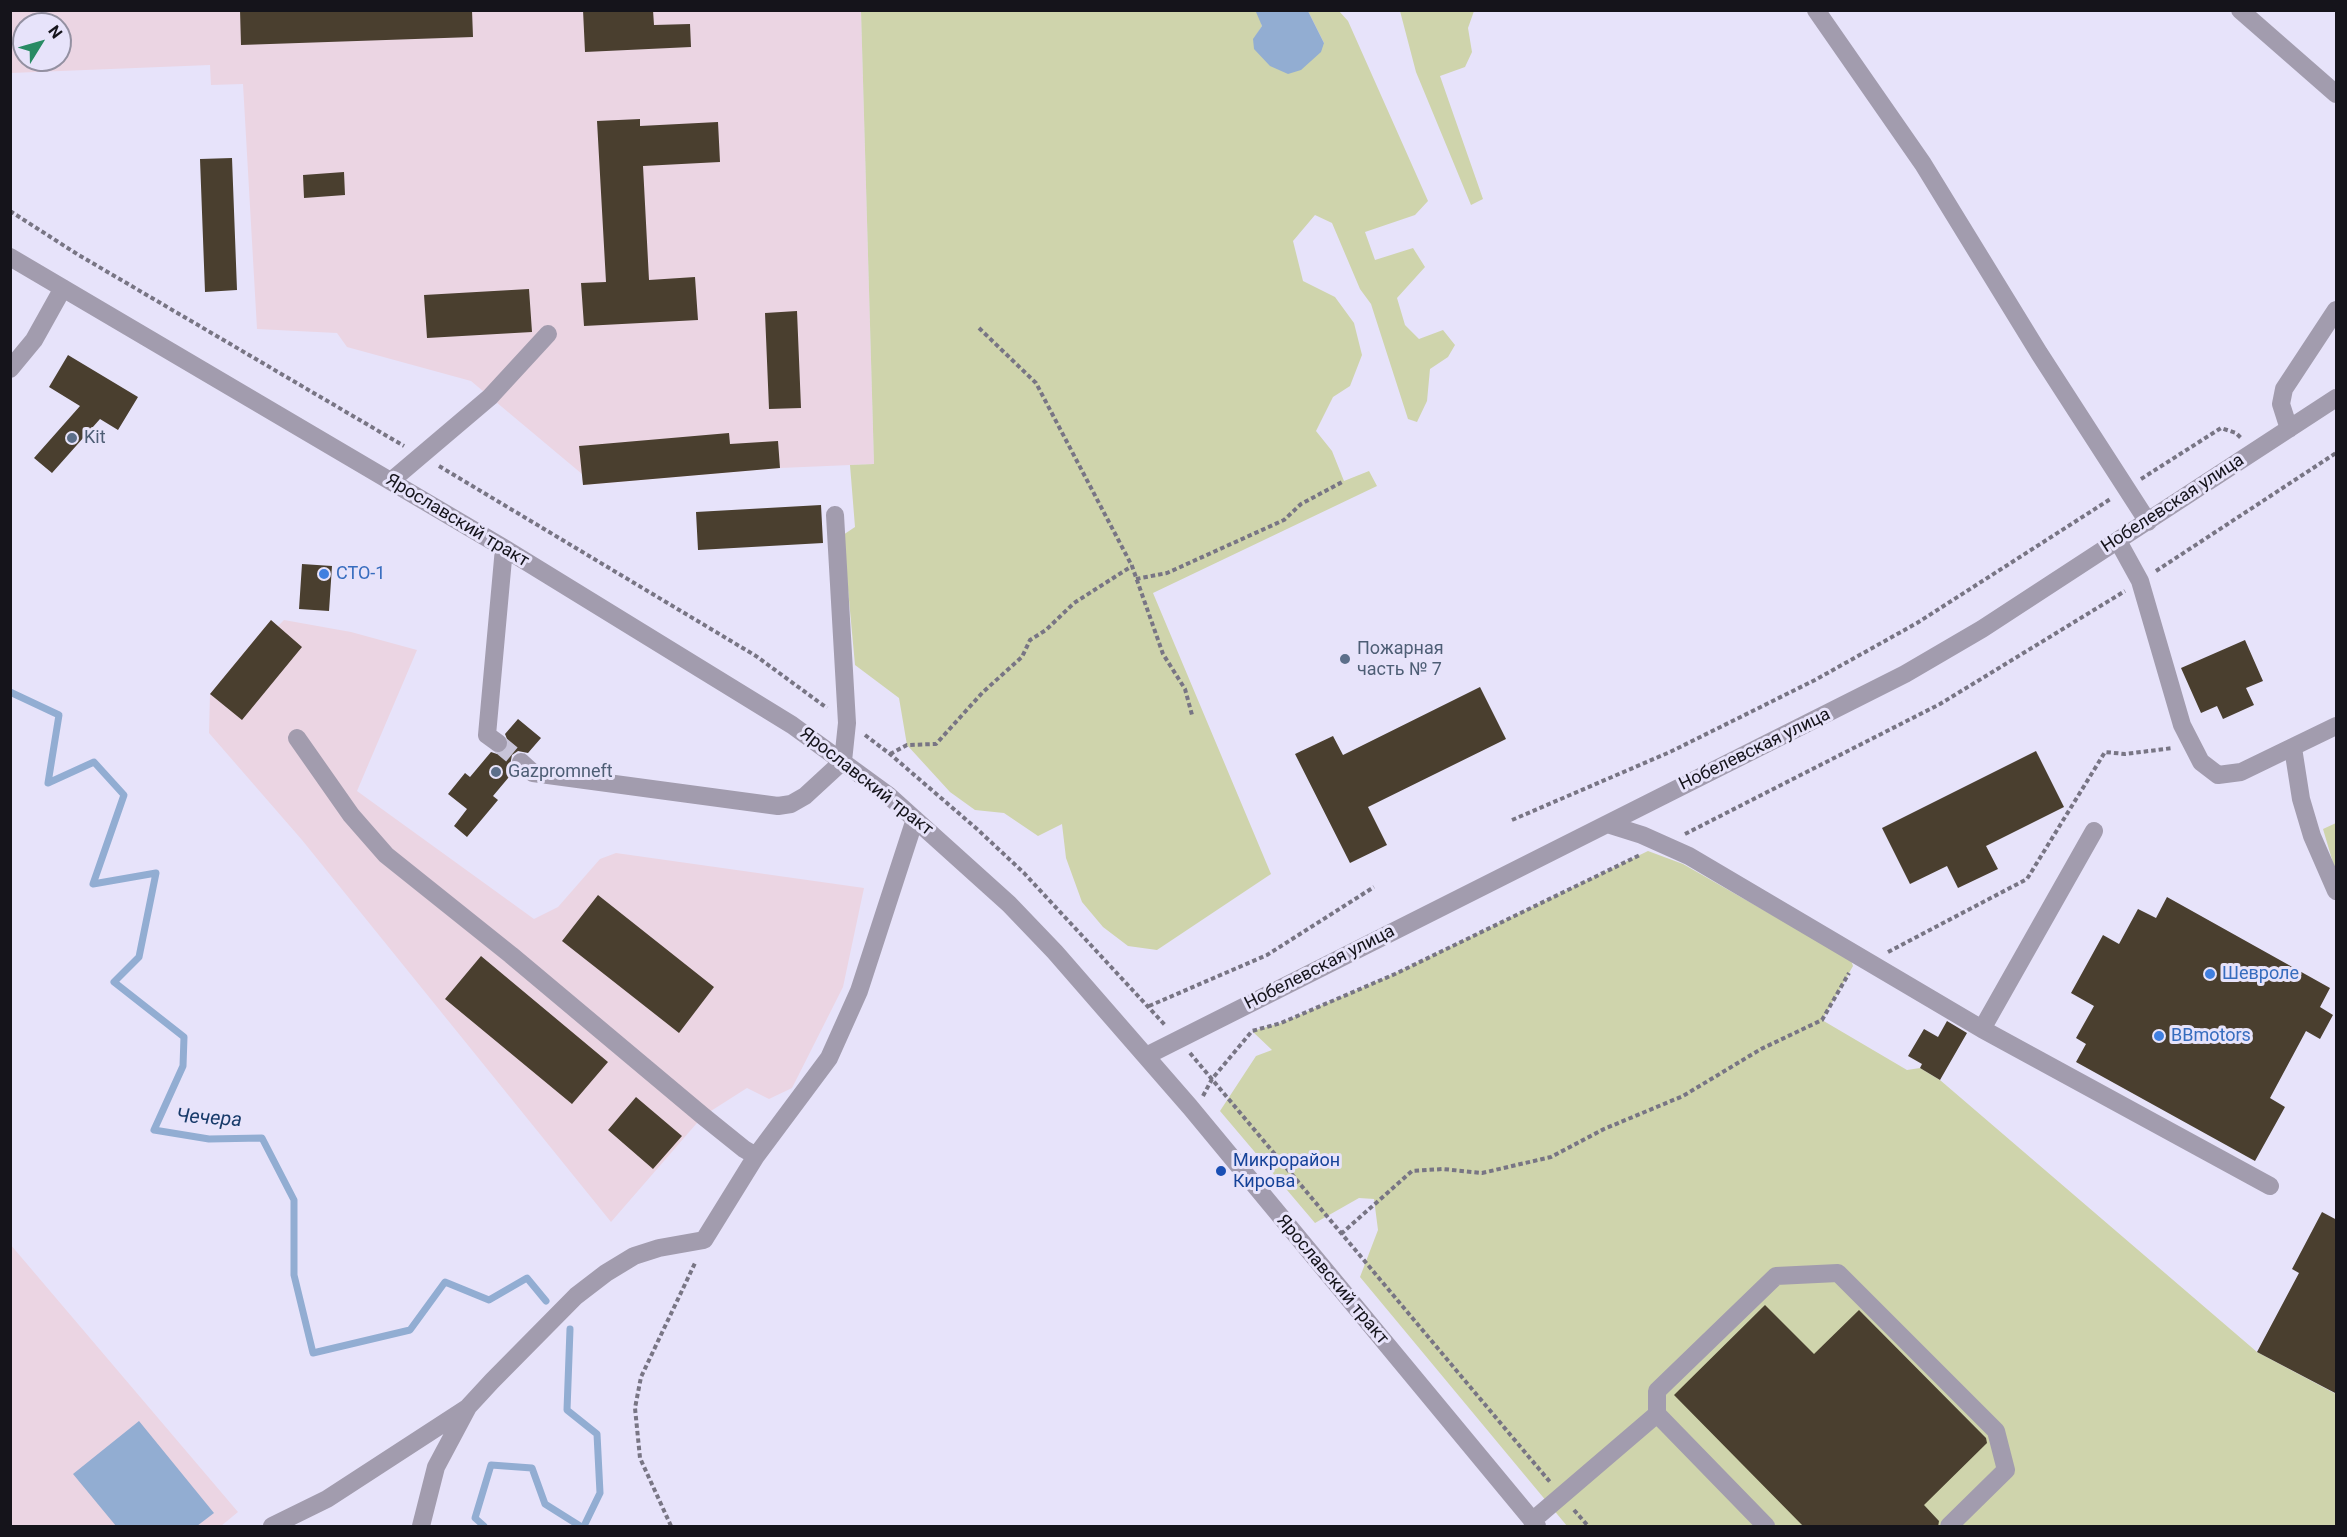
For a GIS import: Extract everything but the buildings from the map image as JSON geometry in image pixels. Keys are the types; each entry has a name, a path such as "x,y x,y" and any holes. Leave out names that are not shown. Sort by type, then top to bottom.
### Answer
{"street":[{"path":"1816,10 1923,164 2148,522"},
{"path":"2240,10 2337,94"},
{"name":"Ярославский тракт","path":"10,257 504,548 792,725 843,761 915,819 1009,904 1146,1056 1534,1524"},
{"path":"10,369 34,340 63,288"},
{"path":"2289,429 2281,404 2284,390 2337,310"},
{"path":"391,481 490,397 548,334"},
{"name":"Нобелевская улица","path":"1146,1056 1905,674 1982,629 2337,398"},
{"path":"521,762 533,772 778,806 791,804 805,796 843,761 847,723 835,515"},
{"path":"2118,541 2140,581 2182,725 2201,762 2218,775 2241,772 2337,726"},
{"path":"498,743 487,735 504,548"},
{"path":"297,738 351,815 387,855 511,955 711,1123 756,1156"},
{"path":"2293,748 2301,799 2312,836 2337,891"},
{"path":"272,1527 327,1499 468,1407 576,1296 606,1273 634,1256 659,1248 704,1240 756,1156 829,1058 859,991 915,819"},
{"path":"1607,824 1689,856 1982,1029 2270,1186"},
{"path":"1982,1029 2094,831"},
{"path":"1766,1527 1657,1414 1657,1391 1776,1276 1838,1273 1996,1431 2006,1470 1950,1527"},
{"path":"421,1527 436,1467 468,1407"},
{"path":"1534,1524 1562,1496 1657,1414"}],"path":[{"path":"979,328 1036,383 1132,566 1163,654 1185,689 1192,715"},
{"path":"1512,820 1670,752 1815,680 1917,623 2221,428 2236,433 2255,451"},
{"path":"1252,1031 1281,1023 1395,974 1717,819 1929,709 2140,581 2337,453"},
{"path":"1136,579 1167,573 1284,520 1300,504 1344,482"},
{"path":"891,754 907,745 936,744 943,739 956,720 1022,657 1030,640 1046,630 1074,603 1132,566"},
{"path":"1587,1527 1341,1234 1412,1171 1443,1169 1482,1173 1551,1157 1604,1129 1683,1096 1761,1049 1822,1020 1853,966 2027,879 2105,752 2126,754 2178,747 2194,748"},
{"path":"1149,1006 1267,955 1374,887"},
{"path":"671,1527 640,1458 635,1408 641,1377 688,1281 704,1240"}],"shaded area":[{"path":"10,11 861,11 874,464 780,468 583,485 582,474 471,381 347,347 337,333 257,329 243,84 211,85 210,65 72,71 72,12 12,12 12,72 36,72 11,73"},
{"path":"271,620 278,626 284,620 351,632 417,650 357,791 534,919 558,907 600,859 616,853 864,888 843,987 792,1088 769,1099 747,1088 703,1116 611,1222 302,840 209,733 210,694"},
{"path":"10,1244 238,1512 221,1526 11,1526"}],"green space":[{"path":"861,11 1258,11 1262,26 1254,39 1324,43 1308,11 1339,11 1348,21 1428,201 1415,215 1365,232 1375,260 1413,248 1425,267 1397,298 1405,325 1419,339 1443,330 1455,345 1448,357 1430,369 1427,401 1417,422 1408,419 1371,304 1360,289 1332,223 1315,215 1293,241 1303,281 1335,297 1354,323 1362,355 1350,386 1333,397 1316,431 1332,451 1344,481 1369,471 1377,486 1153,593 1271,874 1157,950 1128,946 1103,927 1082,902 1066,858 1062,824 1038,836 1004,813 975,810 950,792 907,745 899,698 855,665 843,535 855,527 850,465 874,464"},
{"path":"1400,11 1474,11 1468,28 1472,52 1465,67 1440,76 1483,199 1471,205 1416,72"},
{"path":"2336,823 2336,873 2323,829"},
{"path":"1648,851 1683,864 1851,960 1853,966 1822,1020 1907,1070 1920,1068 1940,1080 2257,1352 2336,1394 2336,1526 1567,1526 1360,1277 1378,1230 1374,1199 1359,1198 1315,1223 1220,1111 1256,1056 1272,1050 1252,1031 1281,1023 1394,974"}],"water":[{"path":"1308,11 1324,43 1321,52 1301,70 1288,74 1270,66 1254,49 1253,39 1262,26 1256,12"},
{"path":"139,1421 214,1513 197,1526 116,1526 73,1474"}],"waterway":[{"name":"Чечера","path":"10,692 59,715 48,783 94,762 124,795 93,884 156,873 139,957 114,982 184,1037 183,1066 154,1130 209,1139 262,1138 294,1200 294,1275 313,1353 410,1330 445,1282 489,1300 527,1278 546,1301"},
{"name":"Чечера","path":"570,1329 567,1410 597,1434 600,1493 584,1526"},
{"name":"Чечера","path":"484,1526 475,1518 491,1465 532,1468 545,1504 580,1526"}],"tunnel":[{"path":"498,743 521,762"}],"place":[{"name":"Kit","path":"72,438"},
{"name":"СТО-1","path":"324,574"},
{"name":"Пожарная часть № 7","path":"1345,659"},
{"name":"Gazpromneft","path":"496,772"},
{"name":"Шевроле","path":"2210,974"},
{"name":"BBmotors","path":"2159,1036"},
{"name":"Микрорайон Кирова","path":"1221,1171"}]}
